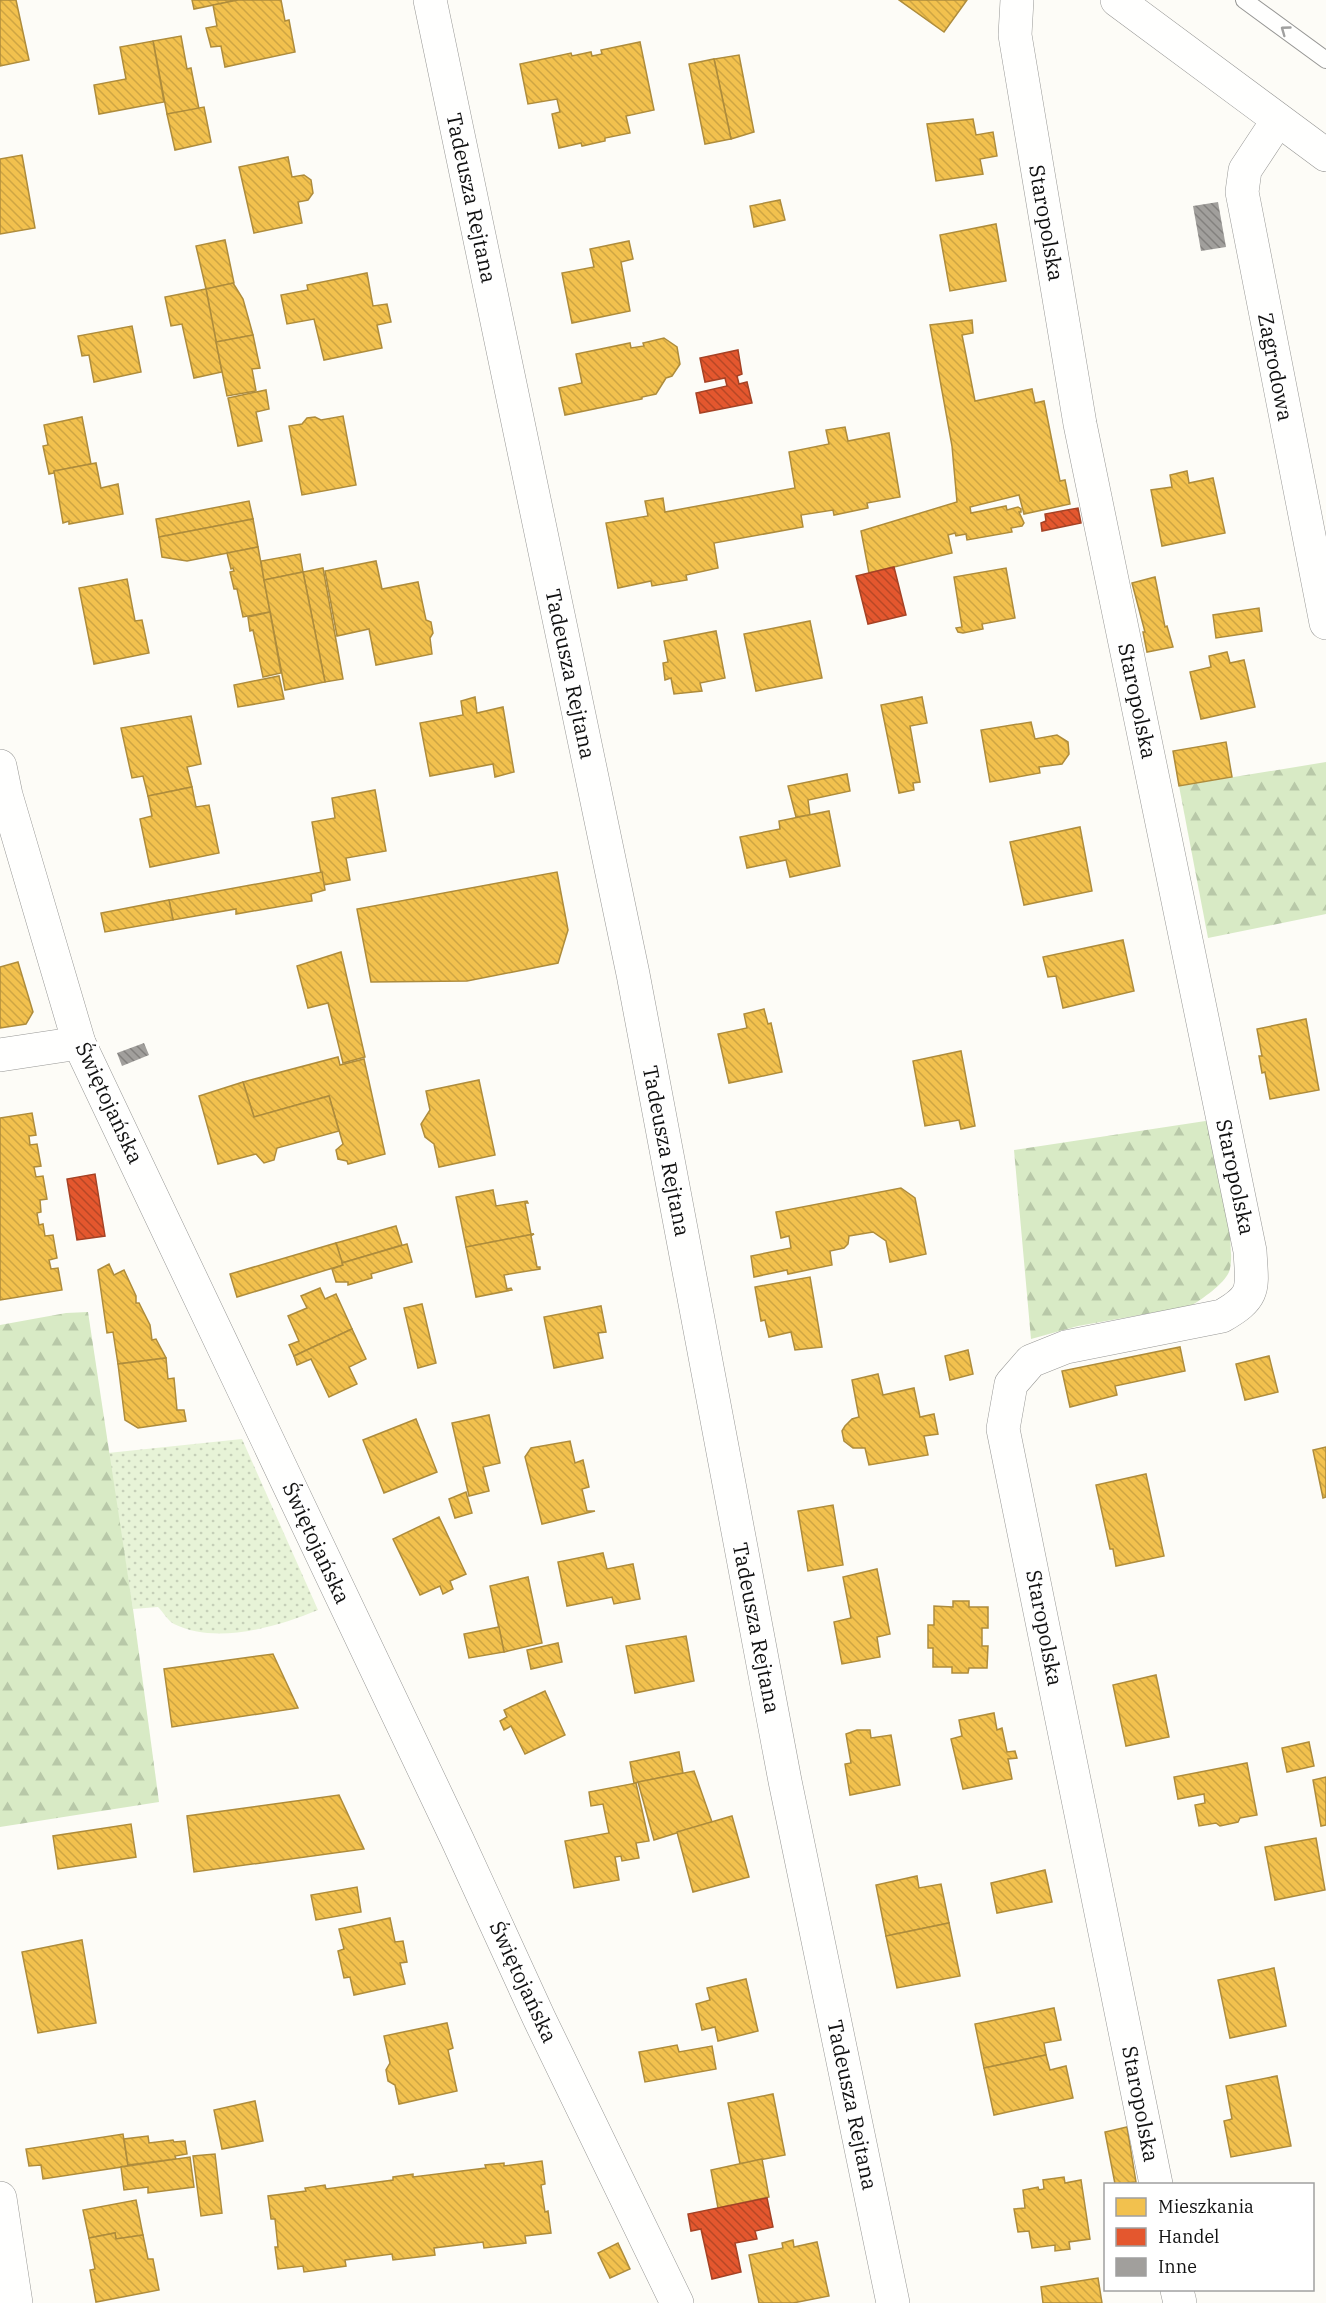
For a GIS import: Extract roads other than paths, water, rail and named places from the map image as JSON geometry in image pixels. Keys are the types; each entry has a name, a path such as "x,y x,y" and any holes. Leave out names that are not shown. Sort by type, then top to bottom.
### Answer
{"street":[{"name":"Tadeusza Rejtana","path":"430,0 633,974 785,1781 893,2303"},
{"name":"Staropolska","path":"1017,0 1015,35 1080,424 1251,1263 1252,1287 1240,1306 1221,1316 1066,1347 1031,1361 1011,1384 1003,1429 1156,2183"},
{"path":"1117,0 1326,155"},
{"name":"Zagrodowa","path":"1278,120 1245,170 1242,192 1326,623"},
{"name":"Świętojańska","path":"0,766 6,795 79,1042 457,1839 539,2018 677,2303"},
{"path":"0,1055 79,1042"},
{"path":"0,2198 16,2303"}],"lane":[{"path":"1244,0 1326,60"}]}
